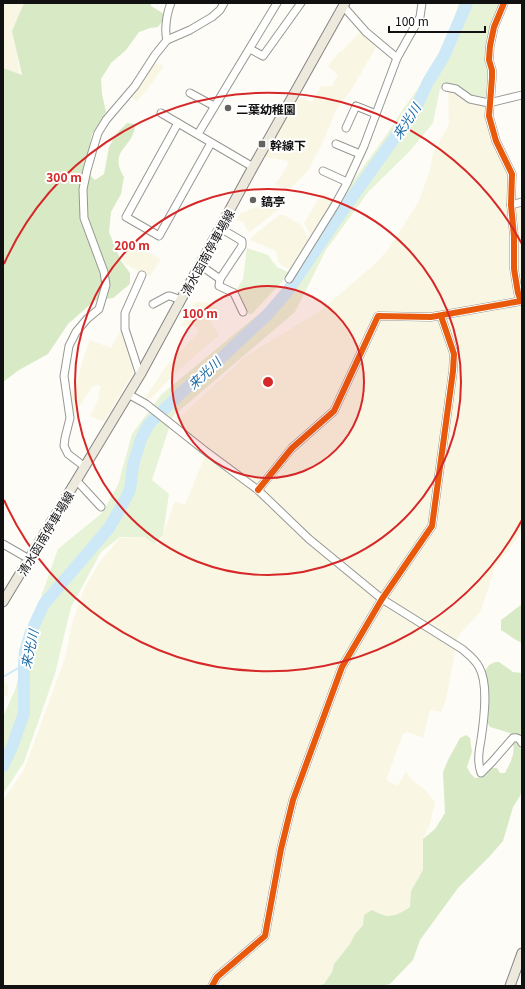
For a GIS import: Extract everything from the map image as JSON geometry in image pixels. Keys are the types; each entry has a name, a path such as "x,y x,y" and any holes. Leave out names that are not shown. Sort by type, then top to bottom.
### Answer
{"main road":[{"name":"清水函南停車場線","path":"3,602 140,374 253,166 344,5"},
{"path":"510,986 522,953"}],"street":[{"path":"167,40 168,13 171,3"},
{"path":"85,467 68,454 64,446 70,418 64,376 69,346 76,332 87,319 99,309 106,285 104,272 84,218 83,189 86,170 98,133 106,120 135,86 154,55 167,40 190,30 212,17 220,10 224,3"},
{"path":"198,134 278,3"},
{"path":"250,48 263,56 301,3"},
{"path":"289,279 335,205 347,182 360,154 397,58 418,21 422,3"},
{"path":"258,490 292,448 334,411 378,316 441,316 521,301 518,293 514,269 514,243 511,205 512,174 496,141 489,116 492,78 492,70 489,60 490,46 494,27 504,3"},
{"path":"344,5 366,32 397,58"},
{"path":"446,87 456,89 470,99 489,102 522,95"},
{"path":"190,93 214,106"},
{"path":"346,128 356,106 376,114"},
{"path":"160,113 253,166"},
{"path":"178,123 126,217 159,236 211,143"},
{"path":"336,144 360,154"},
{"path":"323,170 347,182"},
{"path":"511,205 522,202"},
{"path":"220,228 242,241 242,246 220,279 219,286 234,293 243,312"},
{"path":"200,265 220,279"},
{"path":"140,374 125,329 125,313 142,275"},
{"path":"153,304 168,296 181,300"},
{"path":"212,986 217,977 265,936 281,850 293,800 342,667 382,599 432,526 453,372 454,354 441,316"},
{"path":"128,394 146,404 258,490 309,539 382,599 462,649 479,666 483,678 484,694 482,732 478,762 481,773 513,738 516,737 520,739 522,743"},
{"path":"77,481 101,507"},
{"path":"3,544 29,559"}],"shaded area":[{"path":"3,3 24,3 13,29 20,75 3,68"},
{"path":"362,32 377,46 351,90 336,110 325,137 309,169 291,188 286,189 275,185 287,166 288,161 264,157 298,99 303,98 312,102 321,86 332,86 338,75 328,66 339,52 343,50 359,33"},
{"path":"154,64 162,65 163,67 137,101 132,98 132,95"},
{"path":"448,92 458,93 487,105 499,150 522,207 522,530 495,567 481,611 460,634 457,640 446,700 441,712 430,710 423,738 407,732 403,734 386,780 398,786 406,771 411,779 426,791 435,802 430,824 423,839 423,870 411,891 410,908 396,916 382,915 372,911 355,934 350,944 334,964 332,972 324,984 315,986 3,986 3,800 24,770 65,658 72,623 85,587 100,561 120,538 144,537 156,545 160,542 175,501 185,505 208,448 176,421 246,356 320,311 377,262 389,248 419,201 429,173 433,153 449,124"},
{"path":"322,193 334,200 311,236 304,223"},
{"path":"281,196 286,201 278,210 250,232 243,222 236,220 241,213"},
{"path":"279,215 284,215 301,225 310,240 292,270 283,266 278,261 276,251 250,240"},
{"path":"131,244 161,259 151,275 148,276 125,264 123,259"},
{"path":"194,303 209,303 220,310 210,321 219,335 181,368 148,401 145,398 167,365 199,332 198,328 189,325 185,327 181,326"},
{"path":"121,330 123,330 131,357 133,373 104,422 90,416 100,397 98,394 101,387 97,385 92,387 75,413 73,412 70,395 79,376 90,340 111,348"},
{"path":"6,682 8,686 8,695 3,698 3,684"}],"green space":[{"path":"24,3 151,3 151,6 164,14 164,19 158,27 139,32 126,50 111,63 101,79 102,94 106,112 92,134 86,161 90,175 95,180 104,174 109,147 116,134 127,123 135,124 134,132 131,138 120,154 120,168 124,177 121,194 111,212 109,232 121,261 130,273 130,284 113,298 94,301 68,324 48,354 19,370 3,382 3,68 22,75 12,31"},
{"path":"459,3 502,3 485,52 489,72 488,98 440,89 433,123 409,152 369,191 326,250 295,312 173,416 152,480 169,494 163,535 154,544 144,537 120,537 101,552 71,607 55,674 24,762 3,794 3,717 15,690 42,594 58,549 102,513 118,485 132,434 162,394 277,299 305,257 332,210 441,57"},
{"path":"247,248 268,255 277,267 290,273 252,314 248,314 237,289 243,279"},
{"path":"522,604 522,643 501,630 501,620"},
{"path":"499,662 513,672 522,673 522,789 520,796 513,807 503,841 458,888 420,940 413,960 390,984 380,986 315,986 324,984 332,972 334,964 363,925 364,915 372,910 383,915 391,916 396,915 410,907 411,891 423,870 423,839 435,829 445,813 443,772 460,738 466,735 470,738 472,752 467,767 475,778 483,777 491,768 497,768 500,773 505,773 514,749 510,733 490,727 487,722 488,708 485,671 489,665"}],"waterway":[{"name":"来光川","path":"3,766 12,747 24,713 25,651 31,632 44,604 109,528 120,509 130,490 133,465 141,439 149,424 268,314 287,292 343,210 416,108 428,82 444,56 467,3"},
{"path":"3,677 24,666"}],"cycle path":[{"path":"258,490 292,448 334,411 378,316 431,317 521,301 518,293 514,269 514,236 511,205 512,174 496,141 489,116 492,78 492,70 489,60 490,46 494,27 504,3"},
{"path":"212,986 217,977 265,936 281,849 293,800 342,667 382,599 432,526 454,354 441,316"}],"place":[{"name":"二葉幼稚園","path":"228,108"},
{"name":"幹線下","path":"262,144"},
{"name":"鎬亭","path":"253,200"}]}
